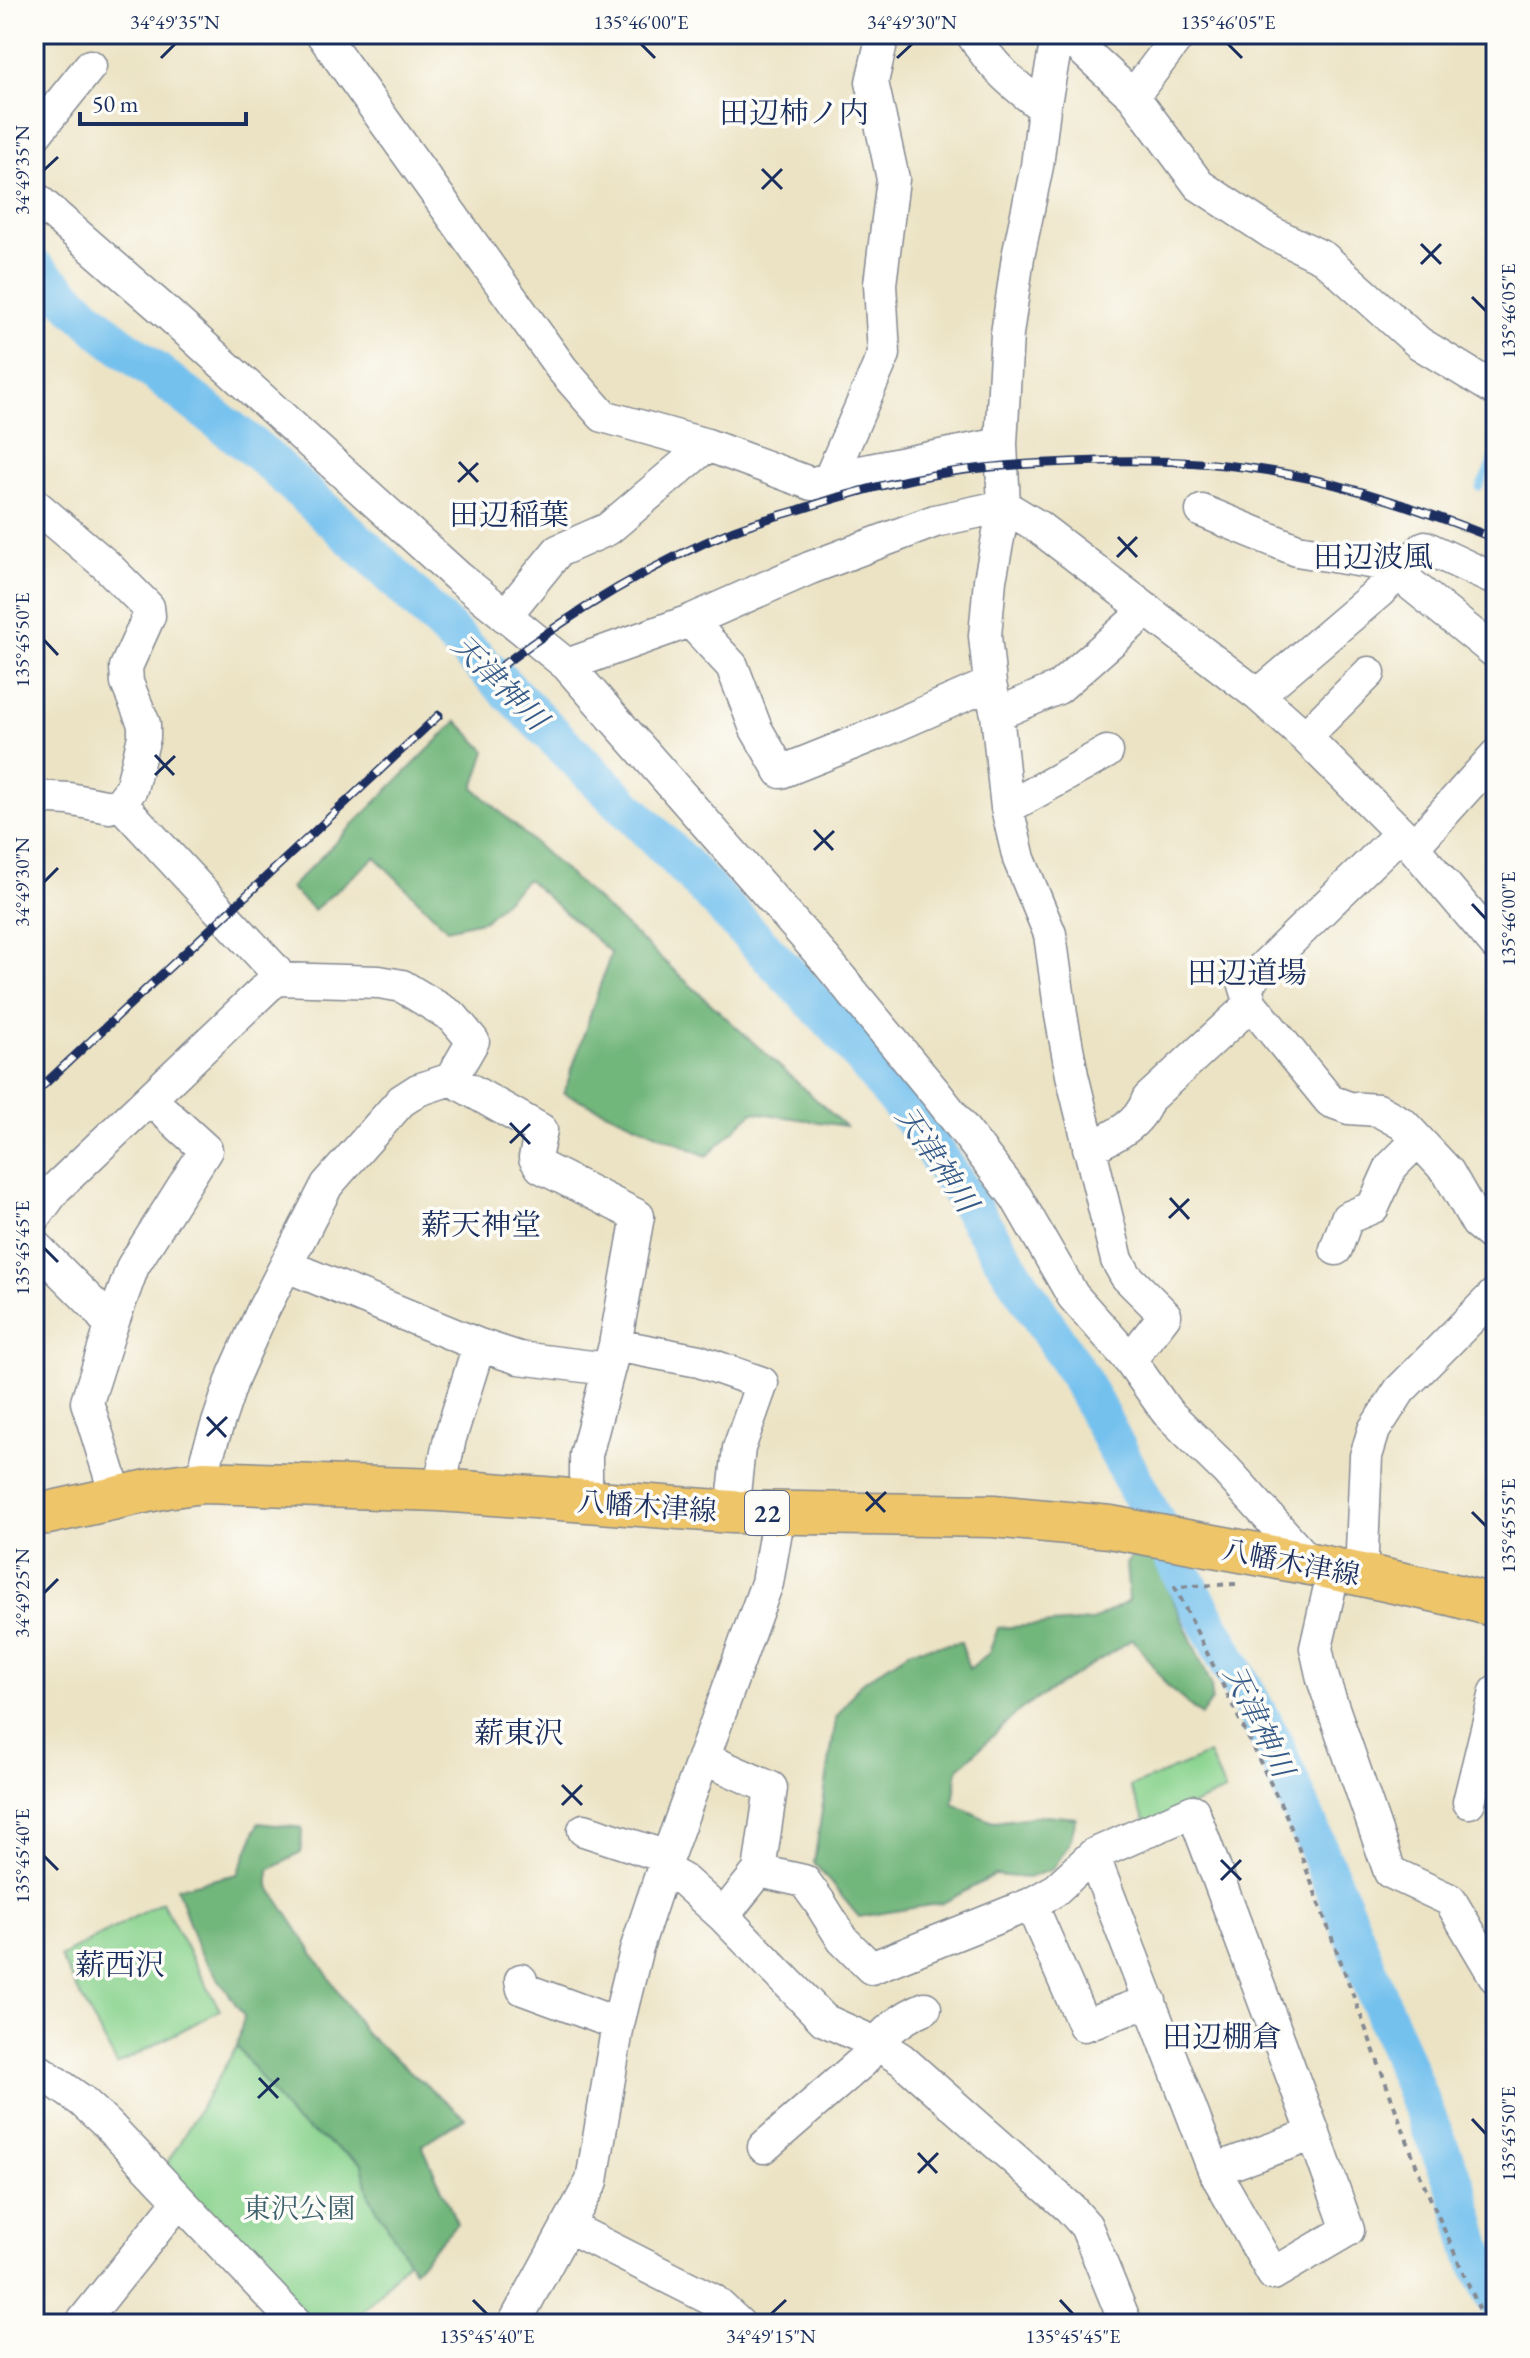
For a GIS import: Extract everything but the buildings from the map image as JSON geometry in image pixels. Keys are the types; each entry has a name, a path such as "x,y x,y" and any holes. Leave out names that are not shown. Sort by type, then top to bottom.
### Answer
{"main road":[{"name":"八幡木津線","path":"34,1514 203,1482 439,1490 732,1512 993,1516 1110,1527 1335,1570 1496,1606"}],"street":[{"path":"322,34 562,369 603,416 707,445 812,484 1001,444"},
{"path":"830,478 884,354 880,284 893,179 872,82 883,34"},
{"path":"972,34 1007,80 1044,108"},
{"path":"1133,96 1180,34"},
{"path":"1130,1360 1165,1315 1126,1276 1117,1260 1067,1045 1050,934 1019,859 1007,808 985,636 990,580 1004,506 1001,444 1007,334 1058,35 1073,41 1133,96 1199,185 1272,233 1324,258 1419,343 1496,390"},
{"path":"34,136 90,66"},
{"path":"34,197 505,616 567,665 824,958 937,1095 1016,1197 1073,1296 1130,1360 1167,1412 1335,1570"},
{"path":"505,616 558,551 608,529 707,445"},
{"path":"34,504 106,565 148,607 149,616 126,667 127,683 144,724 144,737 131,789 120,803 110,807 69,799 34,797"},
{"path":"567,665 690,621 810,568 935,521 1004,506 1037,526 1258,695 1305,737 1407,840 1496,945"},
{"path":"1202,511 1297,550 1387,565 1496,653"},
{"path":"1258,695 1379,592 1425,547 1496,580"},
{"path":"690,621 732,666 756,729 781,772 876,734 994,699 1058,688 1147,610"},
{"path":"1305,737 1369,673"},
{"path":"1007,808 1107,752"},
{"path":"1496,755 1407,840 1245,985 1251,1004 1330,1101 1349,1108 1378,1110 1403,1124 1448,1172 1477,1223 1496,1239"},
{"path":"120,803 275,970 278,979"},
{"path":"34,1218 56,1188 278,979 379,982 402,986 453,1017 473,1041 451,1079 418,1090 401,1101 327,1185 263,1310 234,1375 207,1456 203,1482"},
{"path":"1089,1148 1123,1132 1145,1109 1148,1099 1251,1004"},
{"path":"451,1079 541,1130 535,1158 541,1167 638,1216 612,1357 586,1455 586,1502"},
{"path":"117,1498 87,1402 133,1266 206,1150 150,1099"},
{"path":"1336,1249 1347,1218 1373,1207 1391,1167 1418,1140"},
{"path":"34,1245 96,1307 111,1327"},
{"path":"287,1266 519,1358 612,1357 699,1361 762,1383 739,1448 732,1512"},
{"path":"1496,1293 1400,1390 1374,1430 1316,1648 1323,1679 1390,1872 1450,1900 1496,1976"},
{"path":"439,1490 473,1342"},
{"path":"514,2324 592,2181 618,2024 637,1947 767,1583 779,1513"},
{"path":"1469,1802 1496,1692"},
{"path":"703,1758 771,1788 759,1871 723,1916"},
{"path":"759,1871 804,1881 843,1940 871,1968 1031,1904 1054,1891 1093,1855 1193,1811 1348,2230 1273,2274 1214,2170 1093,1855"},
{"path":"584,1830 665,1863 723,1916 824,2020 875,2043 901,2059 1070,2208 1086,2226 1126,2324"},
{"path":"1031,1904 1084,2025 1150,2001"},
{"path":"521,1980 523,1989 618,2024"},
{"path":"764,2147 863,2061 875,2043 904,2016 925,2008"},
{"path":"34,2067 82,2101 108,2125 297,2324"},
{"path":"1214,2170 1314,2134"},
{"path":"81,2324 179,2201"},
{"path":"567,2226 713,2300 739,2324"}],"path":[{"path":"1238,1584 1175,1587 1287,1817 1420,2175 1486,2324"}],"green space":[{"path":"457,721 486,751 474,788 845,1126 753,1112 707,1156 564,1093 611,953 527,879 485,920 447,929 375,857 314,910 290,888"},
{"path":"1137,1549 1151,1551 1211,1684 1212,1700 1201,1715 1169,1688 1133,1639 1020,1710 958,1769 953,1804 990,1821 1046,1815 1076,1818 1069,1844 1053,1869 1028,1878 995,1875 943,1903 859,1917 814,1863 836,1718 860,1684 911,1650 961,1642 969,1669 989,1653 998,1628 1092,1621 1129,1601 1126,1564"},
{"path":"1209,1754 1225,1791 1147,1825 1130,1787"},
{"path":"259,1823 302,1828 301,1853 269,1870 269,1886 366,2034 465,2118 422,2145 457,2223 414,2270 370,2197 362,2164 293,2120 237,2046 244,2016 198,1949 177,1888 238,1874"},
{"path":"162,1902 220,2010 117,2065 60,1957"},
{"name":"東沢公園","path":"237,2046 293,2120 362,2164 370,2197 409,2259 352,2324 314,2324 162,2172"}],"waterway":[{"name":"天津神川","path":"34,268 105,333 257,450 375,558 683,864 838,1027 922,1131 1080,1378 1274,1745 1457,2189 1475,2254 1496,2298"},
{"path":"1479,488 1496,451"}],"railway":[{"path":"495,671 551,630 640,575 734,530 863,490 966,470 1029,464 1124,461 1203,463 1256,469 1364,492 1496,539"},
{"path":"34,1094 439,715"}],"district":[{"name":"田辺柿ノ内","path":"794,112"},
{"name":"田辺稲葉","path":"509,514"},
{"name":"田辺波風","path":"1373,556"},
{"name":"田辺道場","path":"1247,972"},
{"name":"薪天神堂","path":"481,1224"},
{"name":"薪東沢","path":"519,1732"},
{"name":"薪西沢","path":"120,1964"},
{"name":"田辺棚倉","path":"1222,2036"}]}
